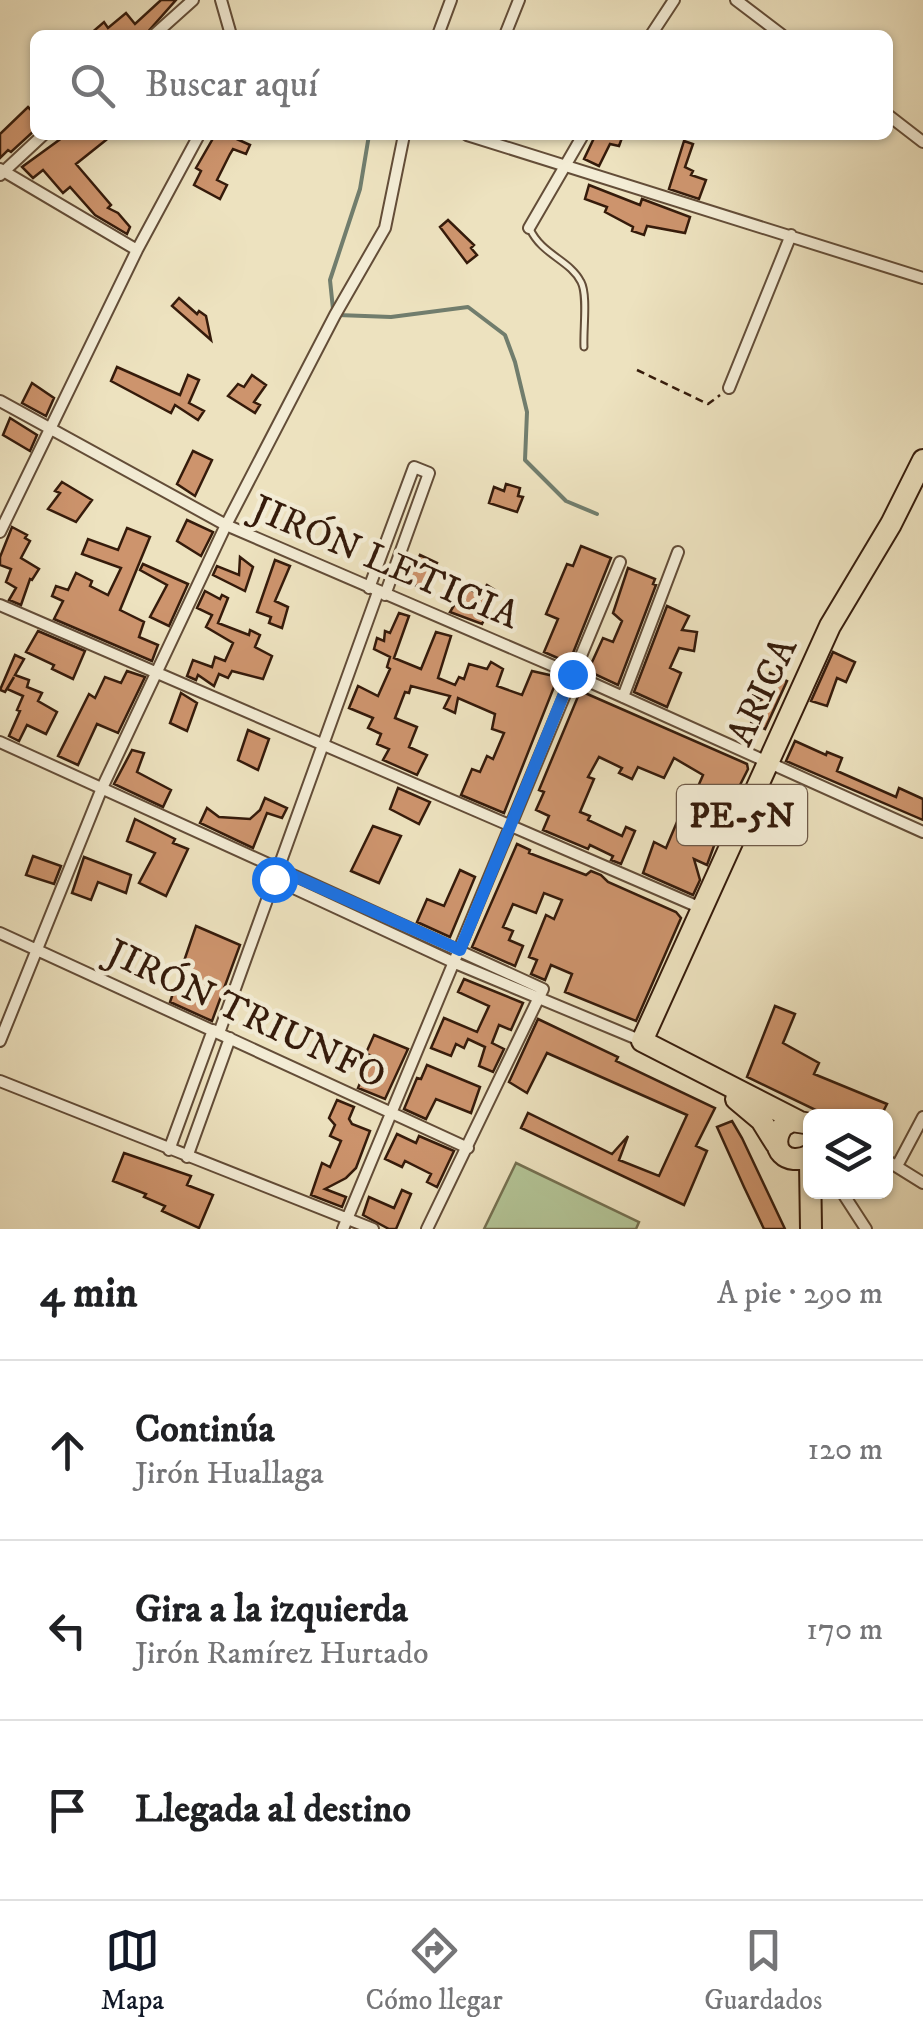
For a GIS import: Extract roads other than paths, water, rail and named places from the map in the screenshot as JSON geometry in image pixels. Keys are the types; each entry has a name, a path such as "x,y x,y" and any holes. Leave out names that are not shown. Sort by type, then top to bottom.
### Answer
{"highway":[{"name":"ARICA","path":"642,1041 830,626 891,524 919,468"},
{"path":"642,1041 803,1124"},
{"path":"712,1078 761,1120 794,1175 811,1223"},
{"path":"803,1124 782,1126 777,1134 779,1149 795,1161 803,1159"}],"street":[{"path":"160,30 193,0"},
{"path":"221,0 229,30"},
{"path":"440,30 451,0"},
{"path":"507,30 519,0"},
{"path":"654,30 674,0"},
{"path":"736,0 775,30"},
{"path":"893,119 923,142"},
{"path":"37,140 1,171 137,250"},
{"path":"0,532 137,250 196,140"},
{"path":"0,1040 102,788 226,525 385,228 403,140"},
{"path":"484,140 923,278"},
{"path":"529,228 580,140"},
{"path":"729,388 791,235"},
{"name":"JIRÓN LETICIA","path":"0,401 226,525 572,674 923,832"},
{"path":"169,1150 220,1033 377,592 414,467 429,473 377,592"},
{"path":"623,697 678,552"},
{"path":"346,1224 620,562"},
{"path":"0,605 701,908"},
{"path":"0,742 102,788 455,963 642,1041"},
{"path":"276,874 544,989 427,1229"},
{"name":"JIRÓN TRIUNFO","path":"0,934 468,1148"},
{"path":"187,1157 220,1033"},
{"path":"0,1081 346,1224 373,1229"},
{"path":"893,1160 923,1117"},
{"path":"893,1164 923,1183"},
{"path":"847,1199 866,1229"}],"lane":[{"path":"529,228 539,246 581,281 585,294 584,348"}],"waterway":[{"path":"333,309 330,280 360,189 368,140"},
{"path":"338,315 391,317 468,307 505,335 527,412 525,460 566,501 597,514"}]}
